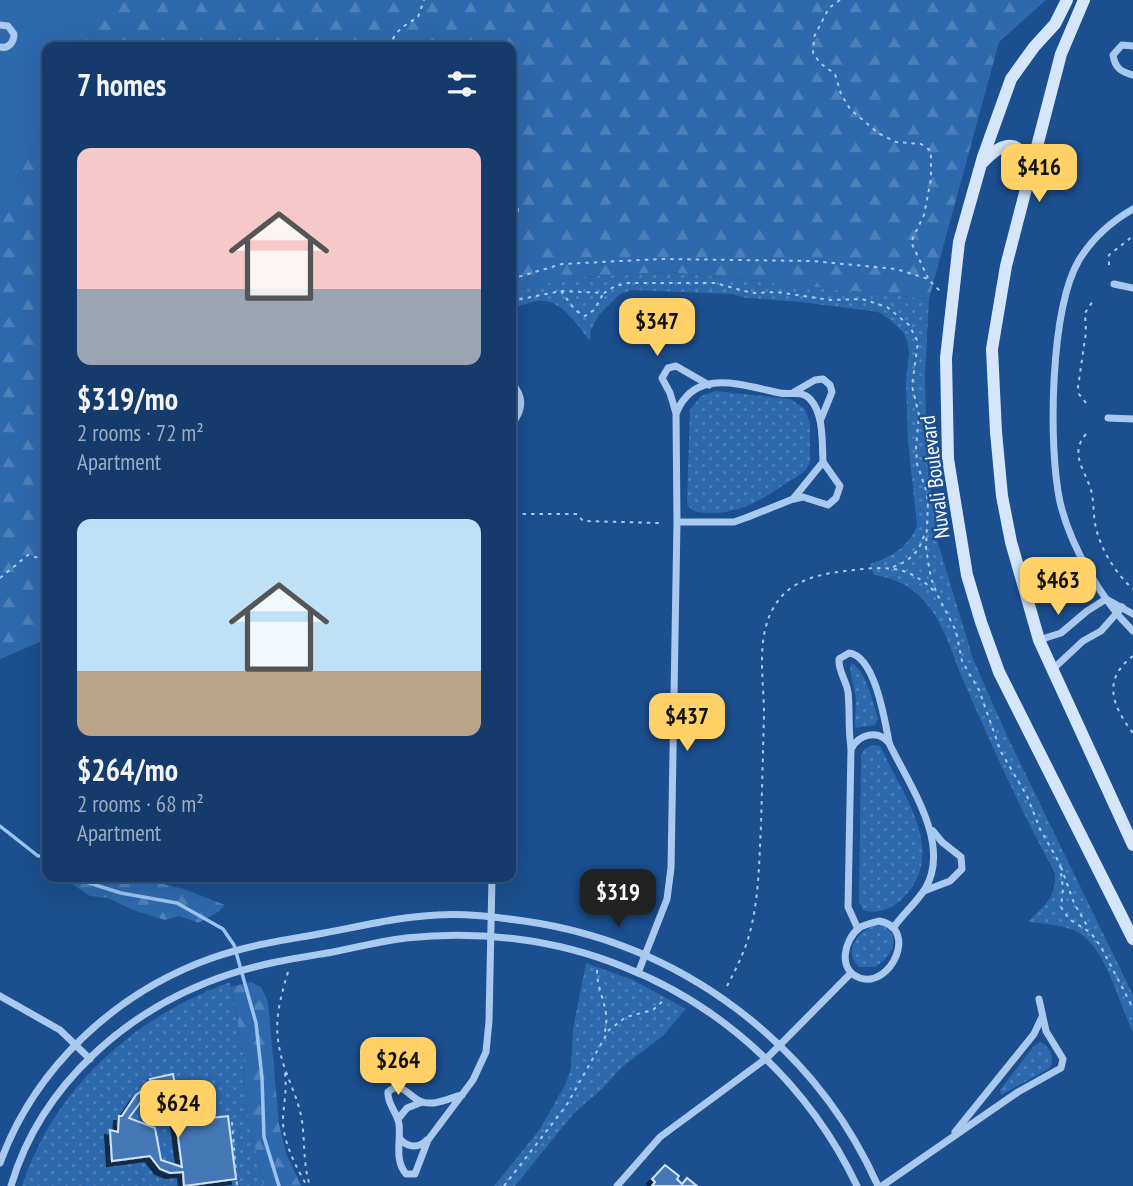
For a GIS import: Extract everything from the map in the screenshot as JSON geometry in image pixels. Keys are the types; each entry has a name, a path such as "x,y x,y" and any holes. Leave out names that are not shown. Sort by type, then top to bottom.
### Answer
{"main road":[{"name":"Nuvali Boulevard","path":"1067,0 1055,24 1011,79 981,164 959,242 946,358 948,458 967,575 999,672 1133,939"},
{"path":"1084,0 1061,54 1006,266 992,349 996,432 1002,496 1014,555 1039,640 1133,845"},
{"path":"981,164 996,149 1003,145 1012,145 1021,152 1025,164 1026,187"}],"street":[{"path":"0,25 8,26 14,34 12,44 0,47"},
{"path":"1133,46 1122,45 1113,55 1114,63 1119,69 1133,75"},
{"path":"1133,209 1102,232 1080,258 1066,293 1058,341 1053,430 1060,504 1073,539 1116,615 1133,631"},
{"path":"1114,284 1133,288"},
{"path":"638,973 667,899 671,868 677,522 676,414 662,378 668,368 676,366 709,385"},
{"path":"786,394 799,391 815,380 827,381 832,392 821,415 820,427"},
{"path":"676,414 681,402 692,390 698,386 722,381 786,394 800,393 811,400 818,413 823,462 840,486 836,498 828,505 803,497 734,522 677,522"},
{"path":"516,389 521,401 516,419"},
{"path":"1108,418 1133,419"},
{"path":"793,499 823,462"},
{"path":"1039,640 1061,633 1106,598"},
{"path":"1106,598 1133,614"},
{"path":"1052,670 1083,641 1101,631 1122,607"},
{"path":"858,929 848,907 851,749 848,691 839,665 839,659 849,653 860,657 866,665 882,704 890,743 930,826 963,861 957,876 923,891"},
{"path":"851,749 854,743 866,735 884,736 890,743"},
{"path":"894,927 928,882 934,848 930,826"},
{"path":"422,1102 400,1087 391,1088 387,1096 398,1119 402,1169 412,1175 419,1168 428,1140 473,1080 486,1052 492,882"},
{"path":"0,1163 9,1138 45,1080 76,1045 111,1013 139,994 178,972 247,948 437,915 491,917 583,932 646,954 678,970 734,1006 780,1046 812,1079 850,1130 880,1186 1018,1092 1057,1072 1063,1059 1046,1031 1039,999"},
{"path":"879,921 894,927 899,936 899,951 886,971 863,979 851,973 847,967 845,950 858,929 879,921"},
{"path":"11,1186 24,1147 58,1091 90,1059 143,1015 189,990 253,967 404,939 440,936 491,937 587,954 638,973 690,1000 766,1058 797,1091 832,1141 857,1186"},
{"path":"617,1186 660,1137 780,1046 851,973"},
{"path":"0,996 60,1030 90,1059"},
{"path":"950,1138 1034,1034 1042,1017"},
{"path":"989,1092 1001,1104"},
{"path":"398,1119 407,1108 422,1102 439,1102 462,1095"},
{"path":"401,1140 414,1147 428,1140"}],"path":[{"path":"392,42 403,26 418,17 424,0"},
{"path":"840,0 829,8 814,37 813,53 820,64 835,74 841,94 850,108 878,133 896,142 921,144 931,151 925,215 911,242 928,279 951,299"},
{"path":"1109,265 1109,256 1133,236"},
{"path":"516,278 562,264 661,259 812,261 896,269 928,279"},
{"path":"561,290 575,310 585,316 594,310 604,293 628,282 715,283 752,293 777,292 830,299 862,299 887,307 909,325 918,342 912,386 919,405 917,464 928,502 926,549 937,594 956,631 962,662 979,690 1001,752 1060,864 1074,903 1108,958 1118,984 1133,1009"},
{"path":"516,300 561,290 604,293"},
{"path":"1086,403 1079,394 1078,387 1086,313 1093,302"},
{"path":"1086,434 1081,440 1078,456 1080,467 1091,489 1097,532 1113,566 1133,589"},
{"path":"516,514 578,514 583,521 660,523"},
{"path":"892,568 921,548 926,530"},
{"path":"0,578 28,555 42,559"},
{"path":"727,986 750,933 759,884 764,712 762,650 767,622 775,605 787,590 804,580 832,572 892,568 914,576 937,594"},
{"path":"1133,656 1119,671 1113,692 1119,715 1133,733"},
{"path":"1060,864 1063,889 1061,907 1069,919 1091,933"},
{"path":"597,970 598,985 608,1015 603,1040"},
{"path":"288,972 277,1014 279,1048 300,1113 304,1165 309,1186"},
{"path":"504,1186 566,1105 603,1040 617,1023 626,1017 653,1010 664,1000"},
{"path":"285,1069 287,1096 284,1132 296,1165 309,1186"},
{"path":"232,1122 237,1186"}],"green space":[{"path":"0,0 106,0 85,42 42,42 42,129 0,215"},
{"path":"106,0 1046,0 999,42 929,299 669,272 580,277 516,290 516,42 85,42"},
{"path":"42,129 42,641 0,659 0,215"},
{"path":"669,272 929,299 925,374 927,462 938,543 973,659 1008,738 1133,995 1133,1032 1101,957 1086,938 1066,928 1028,922 1051,895 1055,873 998,759 939,622 914,591 889,578 874,575 870,564 898,550 909,540 917,526 908,441 906,383 909,352 903,332 878,312 747,298 732,294 632,290 620,294 599,315 591,330 590,341 568,314 554,304 538,301 516,307 516,290 580,277"},
{"path":"716,391 790,399 804,408 810,423 810,462 806,470 798,476 756,502 734,510 708,513 695,511 688,506 690,410 701,396"},
{"path":"851,663 857,667 869,688 878,719 875,725 856,728 856,698"},
{"path":"880,746 911,807 922,845 922,864 915,882 902,899 889,908 873,912 863,910 859,902 861,755 864,749"},
{"path":"69,882 156,882 187,890 225,905 198,923 179,916 165,920 133,910 108,898 90,896"},
{"path":"880,924 892,934 893,946 875,967 859,967 852,953 856,940 866,930"},
{"path":"586,963 633,980 686,1009 664,1035 622,1067 574,1113 515,1186 494,1186 540,1129 565,1085 571,1069 573,1029"},
{"path":"230,982 244,1058 243,1091 263,1186 22,1186 36,1151 54,1118 102,1060 130,1036 162,1015"},
{"path":"251,982 261,987 268,1002 279,1124 286,1153 301,1186 263,1186 243,1091 244,1058 231,987"},
{"path":"1040,1042 1051,1053 1050,1068 1001,1095 1000,1090 1033,1047"}],"building":[{"path":"173,1074 178,1104 158,1107 154,1094 143,1099 129,1118 155,1128 161,1160 182,1167 176,1122 228,1116 236,1179 184,1186 183,1172 170,1173 160,1169 150,1156 112,1161 110,1130 118,1132 119,1116 122,1116 136,1095 151,1084 150,1079"},
{"path":"665,1165 679,1176 677,1179 682,1184 687,1178 697,1186 652,1186 655,1182 652,1179"}],"waterway":[{"path":"0,826 38,856 42,856"},
{"path":"88,882 121,893 177,903 223,929 234,945 256,1023 262,1078 264,1137 279,1186"}]}
